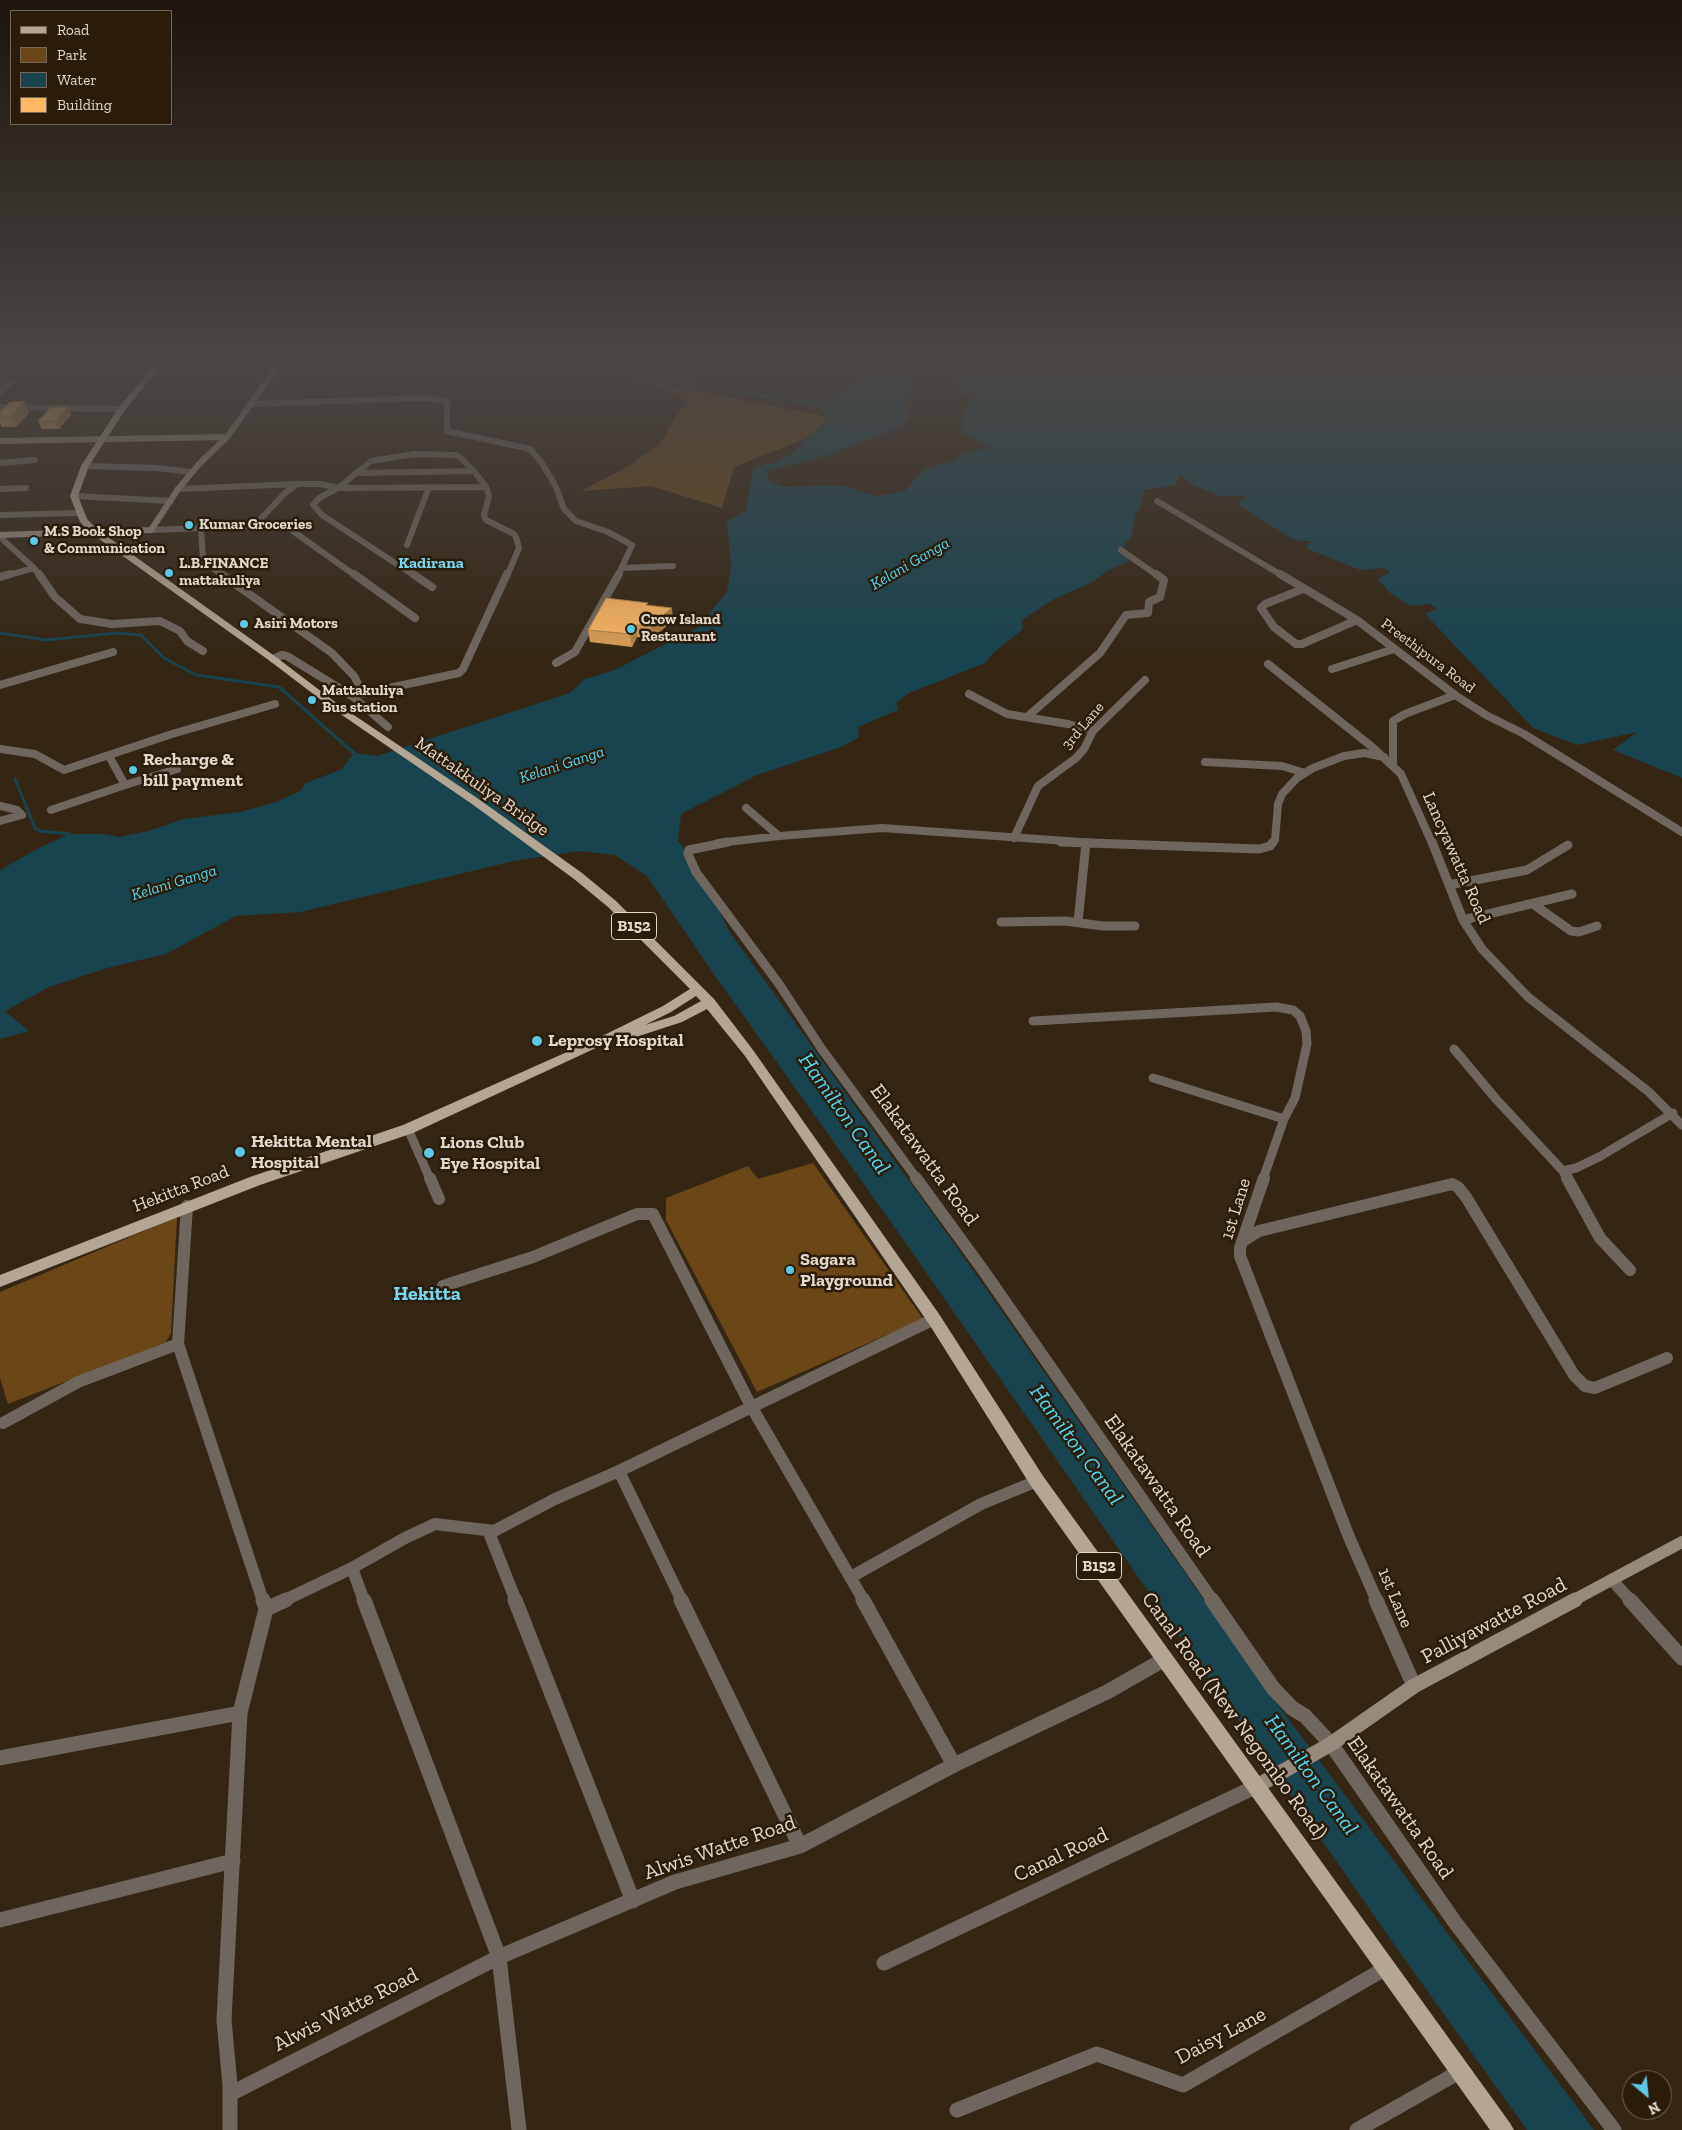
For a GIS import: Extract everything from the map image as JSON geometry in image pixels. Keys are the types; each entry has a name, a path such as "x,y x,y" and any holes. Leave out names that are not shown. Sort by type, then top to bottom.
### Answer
{"main road":[{"path":"74,496 88,461"},
{"name":"Mattakkuliya Bridge","path":"74,496 83,520 95,532 386,742 476,802 558,861"},
{"name":"Canal Road (New Negombo Road)","path":"558,861 612,904 698,989 749,1053 934,1319 1037,1481 1503,2130"},
{"name":"Hekitta Road","path":"0,1281 187,1206 408,1129 598,1043 666,1009 698,989"},
{"name":"Hekitta Road","path":"598,1043 678,1019 710,1002"}],"street":[{"path":"151,530 178,489 202,461"},
{"path":"370,461 338,488 319,498 313,505 322,515 432,587"},
{"path":"352,696 451,676 463,669 519,548 514,534 486,520 484,515 489,496 486,487 464,461"},
{"path":"541,461 556,487 564,509 576,521 608,532 632,545 575,652 556,663"},
{"path":"85,466 157,468 191,472"},
{"path":"356,473 474,471"},
{"path":"178,489 298,484 320,484 338,488 486,487"},
{"path":"254,526 285,493 298,484"},
{"path":"407,545 429,487"},
{"path":"0,489 26,488"},
{"path":"74,496 171,501"},
{"name":"Preethipura Road","path":"1157,502 1357,620 1455,695 1486,715 1524,734 1682,832"},
{"path":"0,515 80,513"},
{"path":"0,536 281,525 415,618"},
{"path":"202,528 203,560 205,563 332,653 354,676 363,693"},
{"path":"0,536 34,568 55,597 80,619 112,624 160,621 180,631 187,641 203,651"},
{"path":"1027,717 1100,653 1126,615 1148,613 1149,602 1160,597 1164,580 1121,550"},
{"path":"621,568 673,566"},
{"path":"0,577 34,568"},
{"path":"1303,589 1265,604 1261,608 1274,627 1296,644 1302,644 1320,634 1357,620"},
{"path":"1332,669 1394,649"},
{"path":"0,685 113,652"},
{"path":"273,659 282,655 287,656 352,696 388,727"},
{"name":"Lancyawatta Road","path":"1268,664 1384,757 1401,774 1463,920 1482,949 1528,998 1599,1051 1672,1114 1682,1125"},
{"name":"3rd Lane","path":"1014,838 1038,786 1076,758 1084,749 1093,731 1144,680"},
{"path":"969,694 1001,711 1093,731"},
{"path":"1393,765 1393,720 1455,695"},
{"path":"0,749 35,754 64,770 182,731 275,704"},
{"path":"746,808 779,836 882,828 1086,843 1265,848 1273,844 1275,840 1278,804 1282,794 1305,773 1344,756 1364,753 1384,757"},
{"path":"109,756 125,785"},
{"path":"1205,762 1282,766 1305,773"},
{"path":"51,810 178,769"},
{"path":"0,806 17,810 22,815 0,821"},
{"name":"Elakatawatta Road","path":"779,836 719,843 688,850 689,859 696,872 779,984 821,1048 983,1270 1273,1688 1292,1708 1305,1716 1321,1732 1454,1921 1614,2130"},
{"path":"1078,922 1086,843"},
{"path":"1449,885 1527,870 1568,846"},
{"path":"1463,920 1572,894"},
{"path":"1533,904 1571,931 1579,932 1597,926"},
{"path":"1001,922 1078,922 1103,926 1135,926"},
{"name":"1st Lane","path":"1033,1021 1276,1007 1292,1010 1301,1019 1307,1044 1295,1098 1284,1119 1243,1241 1240,1256 1350,1537 1414,1686"},
{"path":"1454,1049 1496,1100 1562,1171 1600,1238 1630,1270"},
{"path":"1153,1078 1284,1119"},
{"path":"1562,1171 1576,1168 1599,1157 1672,1114"},
{"path":"408,1129 439,1199"},
{"path":"1243,1241 1259,1232 1452,1184 1458,1187 1466,1197 1574,1375 1581,1382 1589,1388 1595,1388 1667,1358"},
{"path":"187,1206 178,1344 266,1609 240,1713 224,2020 230,2094 230,2130"},
{"path":"443,1286 533,1257 637,1214 653,1214 751,1406 851,1577 954,1764"},
{"path":"266,1609 352,1568 404,1538 435,1524 494,1531 555,1499 619,1471 934,1319"},
{"path":"3,1423 78,1382 178,1344"},
{"path":"619,1471 800,1846"},
{"path":"851,1577 981,1504 1037,1481"},
{"path":"488,1530 634,1901"},
{"name":"Palliyawatte Road","path":"1257,1786 1330,1744 1414,1686 1682,1542"},
{"path":"352,1568 500,1957 519,2130"},
{"path":"1612,1580 1682,1658"},
{"name":"Alwis Watte Road","path":"230,2094 500,1957 634,1901 674,1882 800,1846 954,1764 1107,1692 1165,1659"},
{"path":"0,1758 240,1713"},
{"name":"Canal Road","path":"884,1962 1257,1786"},
{"path":"0,1920 233,1861"},
{"name":"Daisy Lane","path":"957,2110 1097,2054 1183,2084 1386,1968"},
{"path":"1357,2130 1461,2071"}],"green space":[{"path":"635,461 748,461 734,467 722,508 651,486 581,491"},
{"name":"Sagara Playground","path":"813,1163 923,1319 757,1392 666,1220 666,1198 748,1166 758,1179"},
{"path":"177,1217 171,1333 166,1342 8,1404 0,1378 0,1292"}],"water":[{"path":"804,461 766,471 769,481 784,487 838,485 879,496 906,490 923,470 951,461 1682,461 1682,778 1613,750 1637,732 1577,745 1533,728 1425,614 1437,609 1430,604 1411,606 1390,593 1378,579 1390,572 1385,568 1360,570 1313,551 1307,548 1307,545 1312,541 1300,541 1291,538 1239,505 1240,501 1246,498 1246,496 1220,496 1191,484 1182,475 1179,475 1174,485 1144,490 1141,505 1135,514 1132,535 1121,550 1130,557 1127,562 1107,571 1090,583 1052,600 1022,620 1023,629 993,653 985,663 909,693 896,703 898,710 858,727 859,737 841,747 757,775 681,814 678,841 696,861 729,931 958,1249 1272,1697 1594,2130 1527,2130 1403,1957 898,1232 713,973 647,876 615,855 580,851 514,861 300,912 236,916 166,954 107,968 49,987 5,1011 29,1031 0,1039 0,871 2,869 37,849 69,834 104,834 119,837 149,831 184,819 241,812 276,802 302,790 304,784 342,769 354,753 377,756 570,693 585,679 615,670 697,628 727,592 731,567 727,522 746,510 752,474 755,467 777,462"}],"building":[{"path":"606,598 672,608 650,626 636,625 630,634 588,630"}],"waterway":[{"path":"0,633 46,640 116,633 141,635 164,658 196,675 279,687 354,753"},
{"path":"15,779 35,828 40,831 69,834"}],"place":[{"name":"Kumar Groceries","path":"189,525"},
{"name":"M.S Book Shop & Communication","path":"34,541"},
{"name":"L.B.FINANCE mattakuliya","path":"169,573"},
{"name":"Asiri Motors","path":"244,624"},
{"name":"Crow Island Restaurant","path":"631,629"},
{"name":"Mattakuliya Bus station","path":"312,700"},
{"name":"Recharge & bill payment","path":"133,770"},
{"name":"Leprosy Hospital","path":"537,1041"},
{"name":"Hekitta Mental Hospital","path":"240,1152"},
{"name":"Lions Club Eye Hospital","path":"429,1153"},
{"name":"Sagara Playground","path":"790,1270"}],"district":[{"name":"Kadirana","path":"431,563"},
{"name":"Hekitta","path":"427,1294"}],"water label":[{"name":"Kelani Ganga","path":"910,564"},
{"name":"Kelani Ganga","path":"562,765"},
{"name":"Kelani Ganga","path":"174,883"},
{"name":"Hamilton Canal","path":"844,1114"},
{"name":"Hamilton Canal","path":"1076,1445"},
{"name":"Hamilton Canal","path":"1311,1775"}]}
